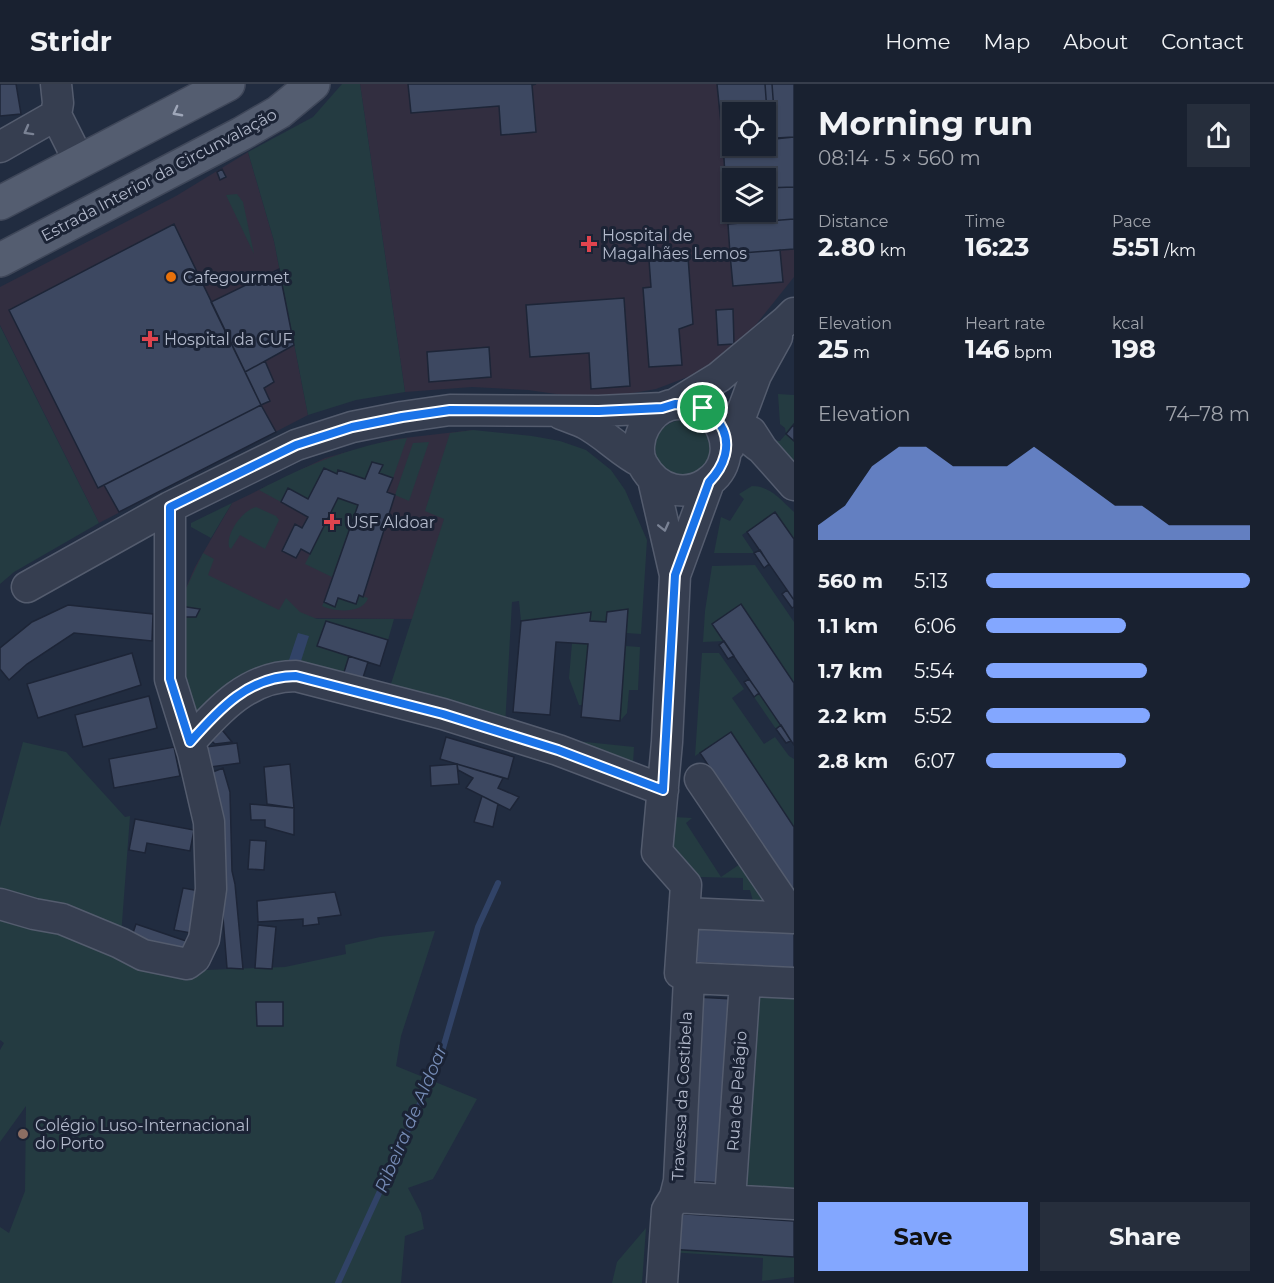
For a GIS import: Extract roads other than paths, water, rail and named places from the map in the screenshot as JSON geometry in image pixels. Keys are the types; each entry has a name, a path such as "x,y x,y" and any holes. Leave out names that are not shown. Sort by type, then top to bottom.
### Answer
{"main road":[{"path":"0,203 228,84"},
{"name":"Estrada Interior da Circunvalação","path":"0,260 242,134 279,112 313,84"}],"street":[{"path":"59,84 57,115 79,161"},
{"path":"0,147 57,115"},
{"path":"675,575 639,441 643,428 651,417 719,376 791,321"},
{"path":"675,575 718,470 731,416 791,321"},
{"path":"27,587 170,507 296,445 352,427 450,410 553,411 689,404 731,416 792,483"},
{"path":"553,411 584,423 666,487 680,491 695,489 718,470 740,468 763,469 792,483"},
{"path":"0,904 62,919 120,943 143,956 187,964 195,958 204,939 211,889 208,822 190,742 170,679 170,507"},
{"name":"Travessa da Costibela","path":"662,1283 667,1210 675,1197 679,1181 685,975 686,885 657,852 662,803 675,575"},
{"path":"190,742 236,695 260,682 282,676 296,676 388,700 558,750 662,803"},
{"path":"700,779 794,918"},
{"path":"684,913 794,918"},
{"path":"685,975 794,983"},
{"name":"Rua de Pelágio","path":"730,1200 746,981"},
{"path":"675,1197 794,1204"}],"water":[{"path":"298,633 309,636 300,664 289,660"}],"waterway":[{"name":"Ribeira de Aldoar","path":"338,1283 439,1062 478,927 498,883"}],"place":[{"name":"Hospital de Magalhães Lemos","path":"589,244"},
{"name":"Cafegourmet","path":"171,277"},
{"name":"Hospital da CUF","path":"150,339"},
{"name":"USF Aldoar","path":"332,522"},
{"name":"Colégio Luso-Internacional do Porto","path":"23,1134"}]}
